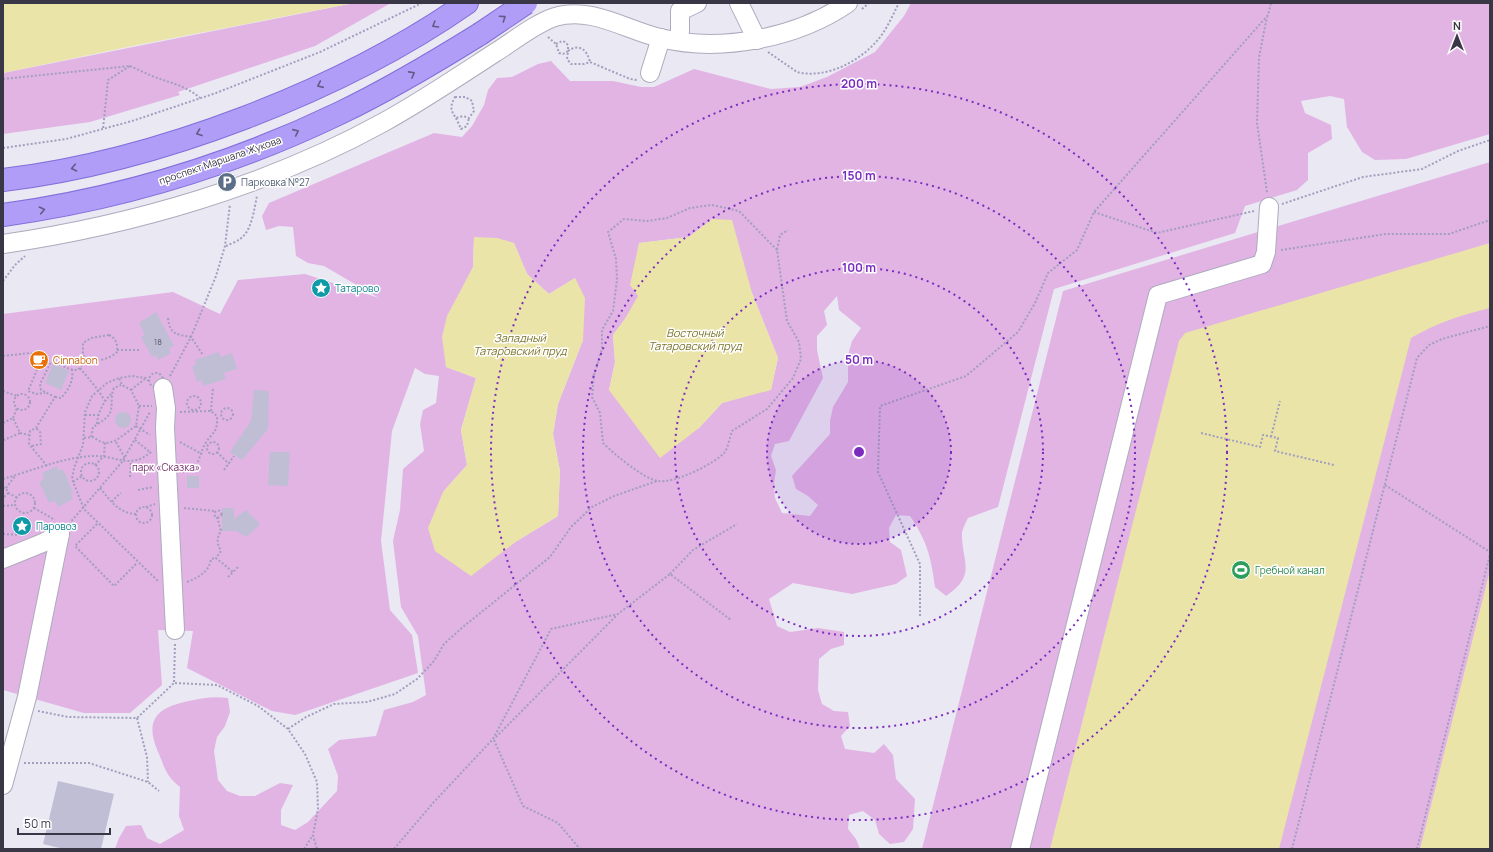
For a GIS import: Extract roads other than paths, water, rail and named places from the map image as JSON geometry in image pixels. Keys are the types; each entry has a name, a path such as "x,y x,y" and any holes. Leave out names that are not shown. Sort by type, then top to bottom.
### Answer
{"main road":[{"path":"3,180 26,178 102,162 176,141 253,114 323,84 382,54 437,24 467,3"},
{"name":"проспект Маршала Жукова","path":"3,215 35,211 114,194 190,173 265,146 341,113 396,83 445,56 526,3"}],"street":[{"path":"678,41 680,30 680,11 697,3"},
{"path":"739,3 764,44"},
{"path":"3,244 58,235 131,219 234,189 272,174 365,133 409,108 518,38 554,17 578,14 594,16 661,38 678,41 764,44 833,12 854,7"},
{"path":"650,73 661,38"},
{"path":"1020,849 1158,295 1262,264 1266,252 1269,207"},
{"path":"162,382 170,411 167,469 175,630"},
{"path":"3,559 45,542 63,530 23,708 3,785"}],"water":[{"path":"3,3 354,3 132,46 3,73"},
{"name":"Восточный Татаровский пруд","path":"712,219 732,220 752,293 778,358 771,390 722,403 699,428 660,458 609,390 615,363 613,335 625,319 638,296 630,285 639,243 689,237"},
{"name":"Западный Татаровский пруд","path":"474,237 497,238 514,243 527,274 549,294 575,278 585,298 583,340 558,404 553,434 560,471 558,516 517,541 471,576 435,551 428,528 443,492 467,465 461,430 476,378 446,367 442,337 447,316 473,267"},
{"name":"Гребной канал","path":"1490,243 1490,308 1449,320 1411,338 1279,849 1050,849 1179,341 1185,333"},
{"path":"1490,570 1490,849 1420,849"}],"place":[{"name":"Парковка №27","path":"227,182"},
{"name":"Татарово","path":"321,288"},
{"name":"Cinnabon","path":"39,360"},
{"name":"Паровоз","path":"22,526"},
{"name":"Гребной канал","path":"1241,570"}],"park label":[{"name":"парк «Сказка»","path":"166,467"}]}
